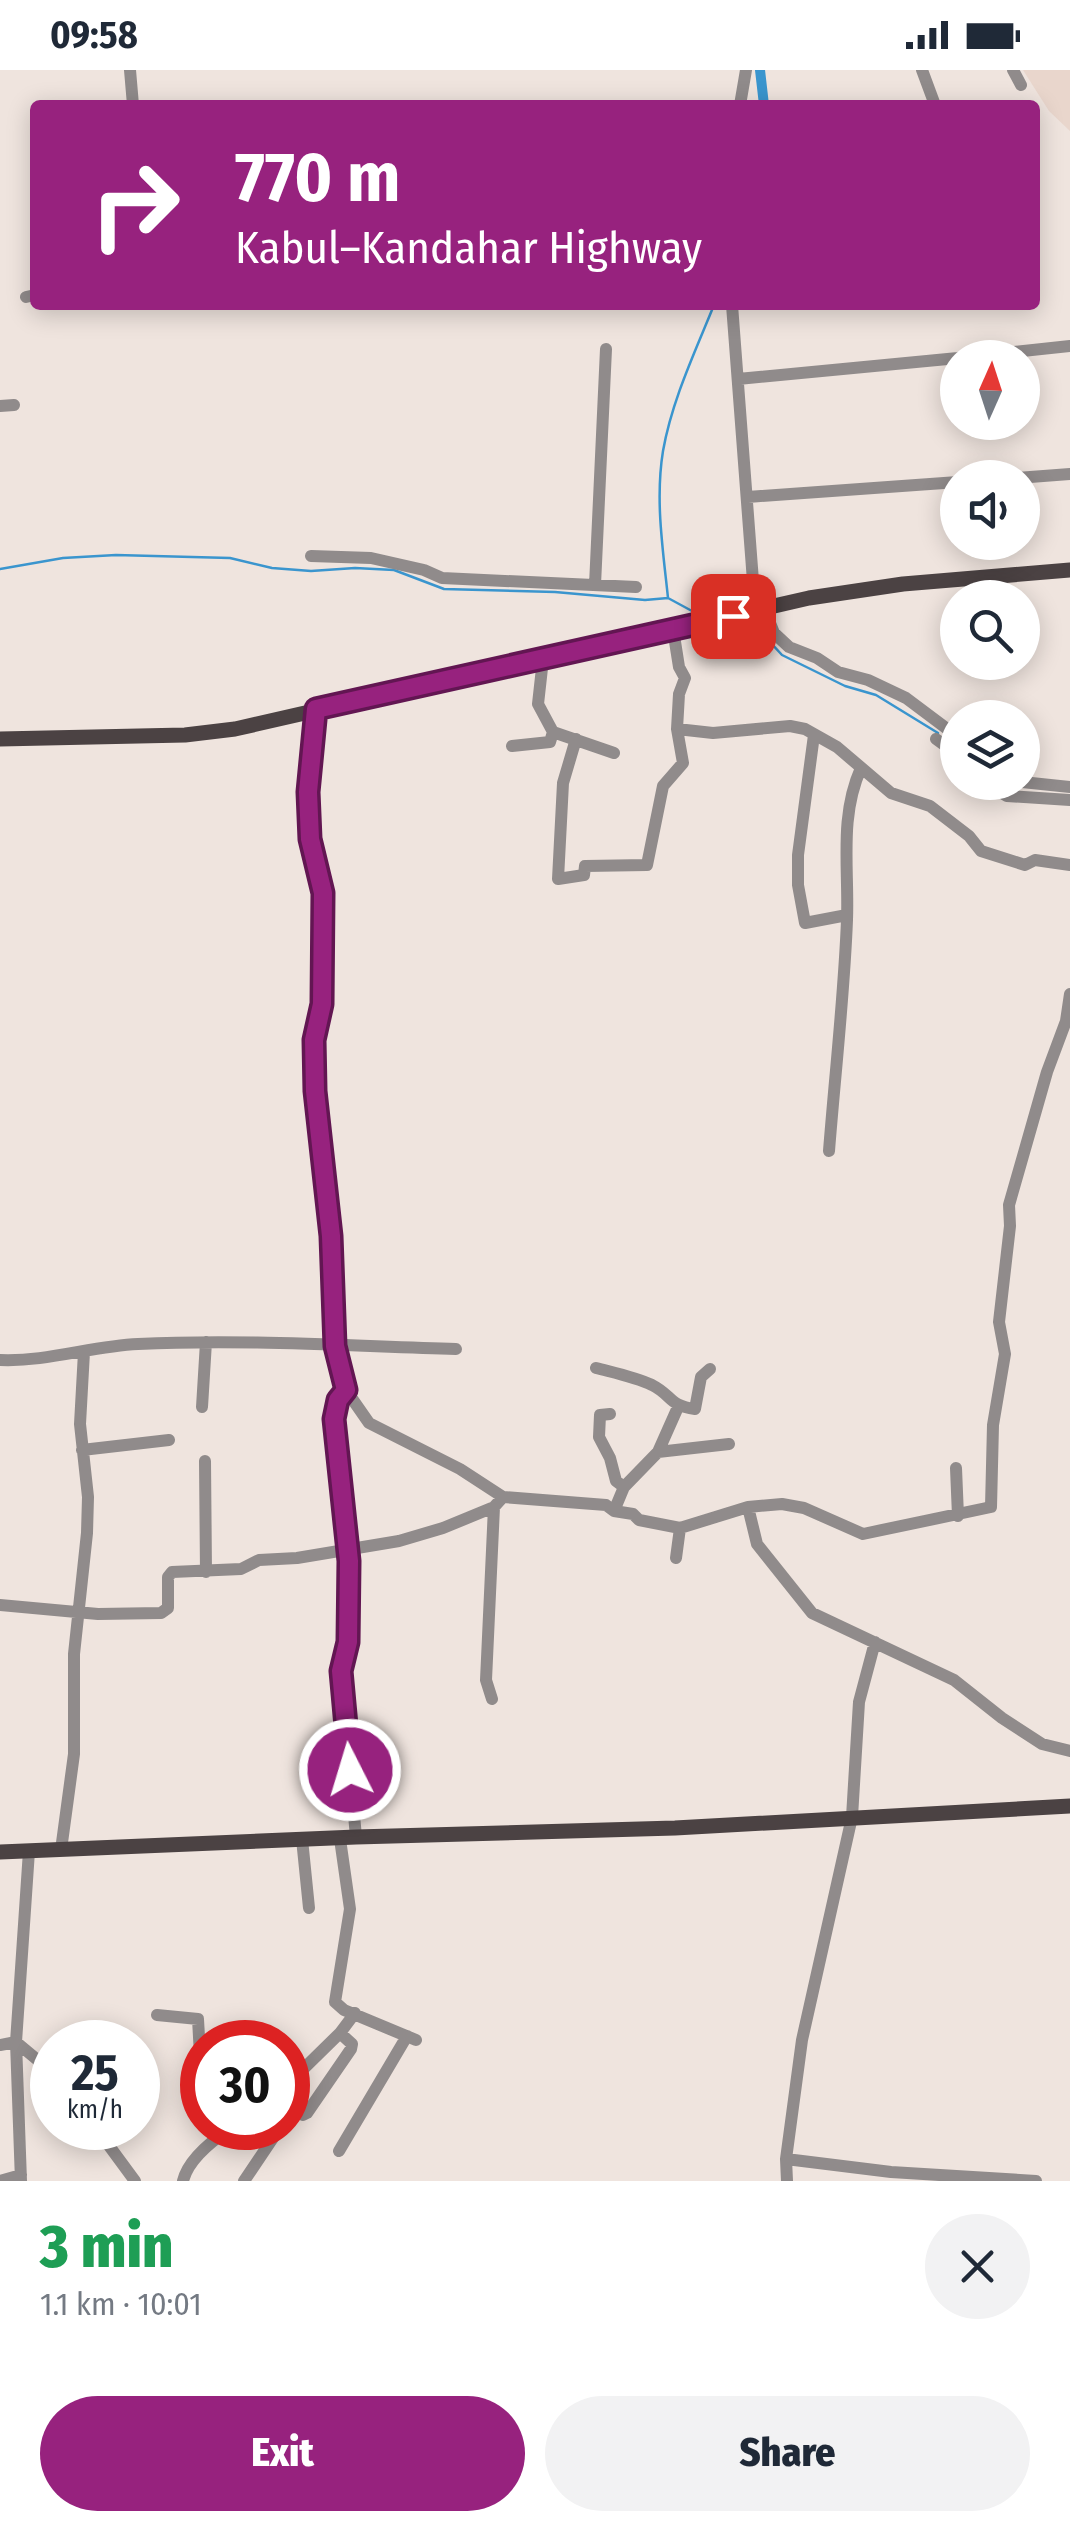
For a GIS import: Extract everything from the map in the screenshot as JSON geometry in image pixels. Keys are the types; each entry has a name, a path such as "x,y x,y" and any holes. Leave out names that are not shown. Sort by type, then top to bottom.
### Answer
{"main road":[{"path":"0,739 185,735 236,729 809,598 903,584 1070,570"},
{"path":"0,1852 675,1828 1070,1806"}],"street":[{"path":"130,70 133,100"},
{"path":"741,100 746,70"},
{"path":"922,70 933,100"},
{"path":"1014,70 1021,85"},
{"path":"732,310 753,581 774,634 789,647 838,672 868,680 906,698 940,723"},
{"path":"1040,349 1070,346"},
{"path":"595,585 606,348"},
{"path":"738,379 940,360"},
{"path":"1040,476 1070,474"},
{"path":"748,498 940,483"},
{"path":"310,556 370,558 442,578 636,587"},
{"path":"576,739 564,784 558,879 584,874 585,866 647,866 663,786 683,764 677,728 680,694 686,678 679,666 673,629"},
{"path":"512,746 550,742 553,732 538,704 542,659"},
{"path":"316,709 308,792 310,839 323,893 322,1004 314,1040 315,1091 331,1236 335,1346 346,1390 370,1423 460,1469 498,1502"},
{"path":"677,728 713,732 805,728 837,746 891,792 930,806 982,851 1025,865 1035,860 1070,865"},
{"path":"553,732 614,753"},
{"path":"814,735 810,778 802,808 798,885 805,923 847,914"},
{"path":"936,740 940,743"},
{"path":"829,1151 847,914 846,830 851,791 862,768"},
{"path":"1040,784 1070,787"},
{"path":"1040,795 1070,800"},
{"path":"0,1605 80,1613 165,1612 169,1574 241,1569 258,1560 298,1558 399,1541 443,1528 498,1502 606,1505 614,1511 680,1528 748,1507 782,1504 804,1508 862,1534 991,1507 992,1424 1004,1354 999,1322 1009,1205 1025,1143 1066,1021 1070,994"},
{"path":"202,1407 206,1342"},
{"path":"0,1360 126,1345 206,1342 456,1349"},
{"path":"61,1850 74,1754 74,1654 88,1496 80,1424 84,1352"},
{"path":"596,1368 658,1388 678,1407 695,1409 701,1377 710,1368"},
{"path":"339,2152 412,2038 334,2002 350,1909 341,1671 348,1642 349,1561 334,1419 338,1400 346,1390"},
{"path":"614,1511 624,1487 658,1452 678,1407"},
{"path":"610,1414 600,1415 599,1437 616,1481 624,1487"},
{"path":"82,1450 169,1440"},
{"path":"658,1452 728,1444"},
{"path":"205,1461 206,1572"},
{"path":"956,1468 958,1516"},
{"path":"492,1698 486,1680 498,1502"},
{"path":"748,1507 758,1544 812,1613 954,1680 1042,1744 1070,1751"},
{"path":"676,1558 680,1528"},
{"path":"788,2181 786,2160 802,2040 852,1817 858,1702 875,1642"},
{"path":"302,1839 309,1908"},
{"path":"0,2181 21,2178 16,2042 28,1851"},
{"path":"310,2062 355,2013"},
{"path":"157,2015 198,2020"},
{"path":"310,2109 351,2049 352,2044 340,2033"},
{"path":"0,2044 16,2042 30,2054"},
{"path":"112,2150 134,2181"},
{"path":"182,2181 200,2150"},
{"path":"244,2181 265,2150"},
{"path":"786,2160 891,2172 1036,2181"}],"shaded area":[{"path":"1023,70 1070,70 1070,131 1049,111"}],"waterway":[{"path":"760,70 763,100"},
{"path":"668,598 660,506 663,451 678,395 712,310"},
{"path":"0,569 63,558 116,555 230,558 272,568 311,571 394,570 444,589 668,598 692,611 737,600"},
{"path":"756,627 782,655 845,686 876,695 938,733"}],"route":[{"path":"350,1770 341,1671 348,1642 349,1561 334,1419 338,1400 346,1390 335,1346 331,1236 315,1091 314,1040 322,1004 323,893 310,839 308,792 316,709 733,616"}]}
